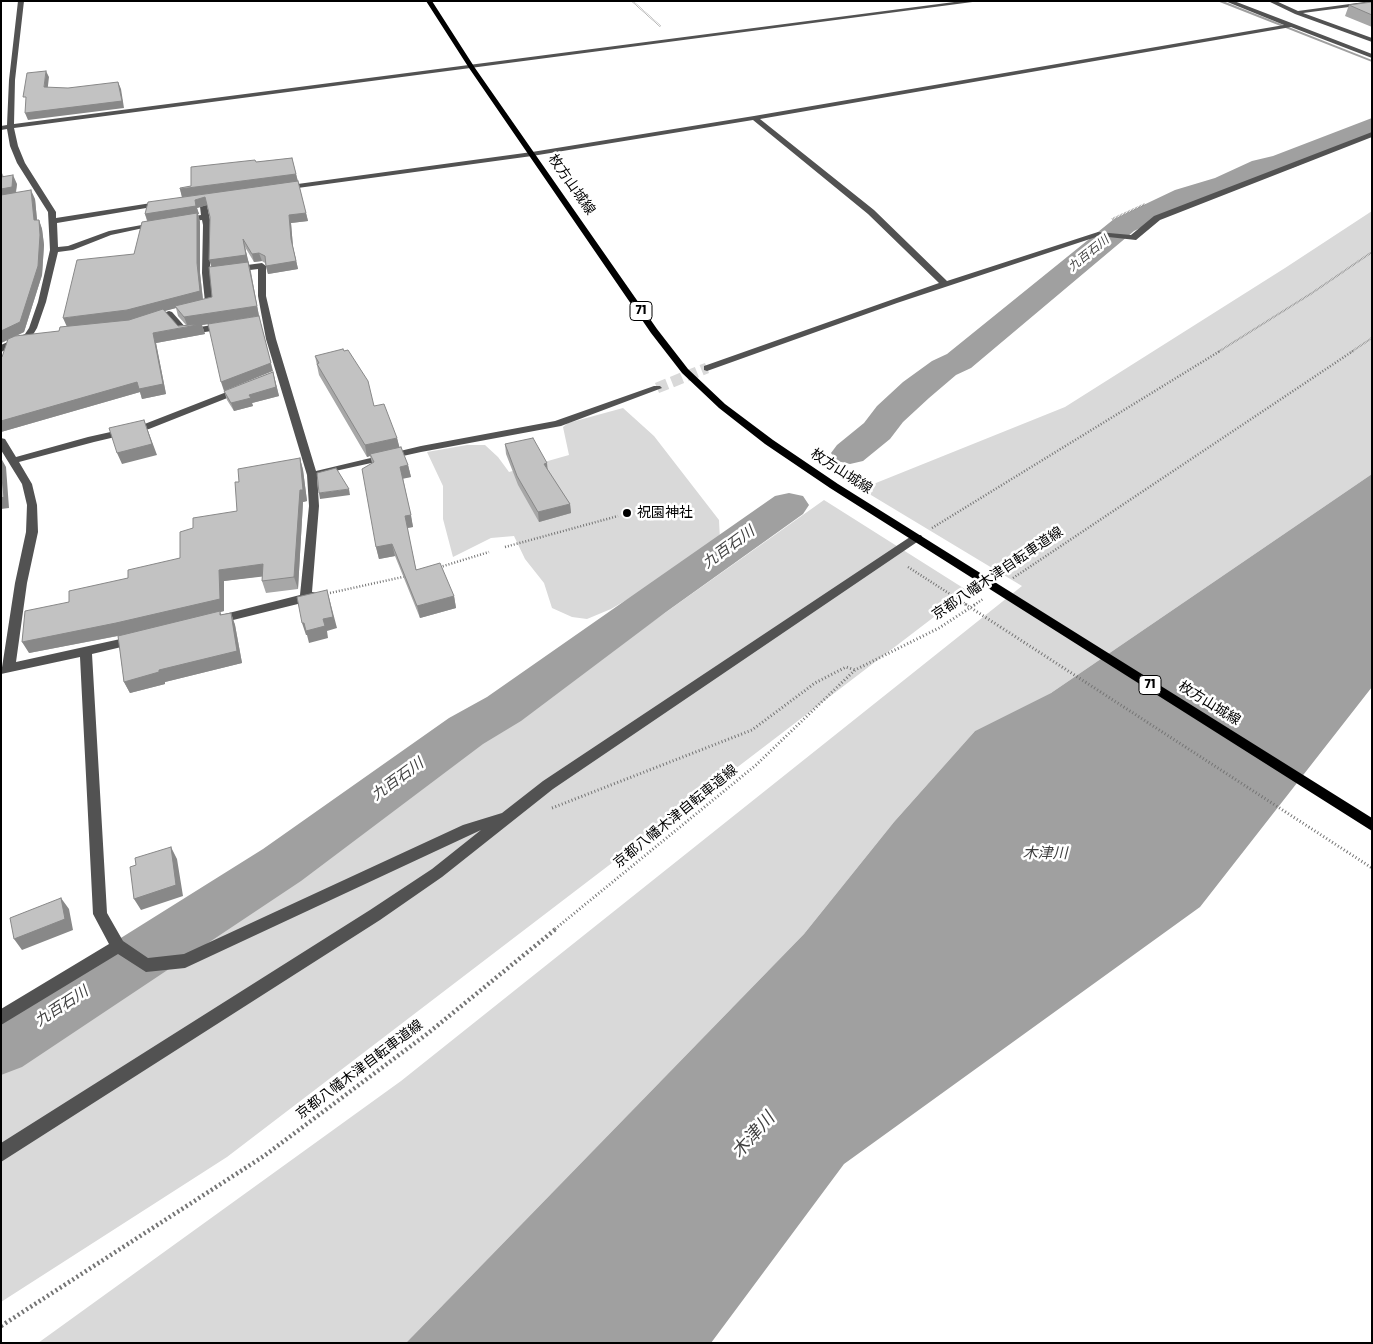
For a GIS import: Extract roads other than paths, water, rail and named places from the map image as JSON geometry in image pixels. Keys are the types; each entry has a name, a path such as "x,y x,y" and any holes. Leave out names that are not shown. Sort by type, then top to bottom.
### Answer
{"main road":[{"name":"枚方山城線","path":"429,1 472,68 654,331 685,371 722,406 768,442 929,546 1372,825"}],"street":[{"path":"3,352 32,336 41,308 54,250 52,212 21,163 14,146 10,127 12,80 21,1"},
{"path":"1,128 977,1"},
{"path":"1228,1 1372,56"},
{"path":"1271,1 1297,13 1372,40"},
{"path":"1297,13 1372,2"},
{"path":"276,189 532,154 754,118 1291,25"},
{"path":"754,118 871,212 945,284"},
{"path":"708,368 945,284 1098,234 1134,238 1157,218 1372,134"},
{"path":"31,196 40,192"},
{"path":"193,308 210,303 206,273 207,225 198,200 211,198"},
{"path":"53,221 176,203"},
{"path":"177,221 205,218"},
{"path":"54,250 70,248 109,233 168,222"},
{"path":"201,624 310,598 314,506 312,475 262,320 262,266 206,273"},
{"path":"141,322 173,313 185,332 232,325"},
{"path":"8,457 145,427 256,383"},
{"path":"312,475 420,450 558,424 657,388"},
{"path":"1,441 8,457 28,484 32,505 32,532 20,583 5,669 144,638"},
{"path":"1,1153 375,915 437,872 548,785 917,538"},
{"path":"86,651 100,914 118,946 146,965 185,960 468,829 509,815"},
{"path":"1,1018 118,946"}],"water":[{"name":"木津川","path":"1372,474 1372,687 1200,907 844,1164 711,1343 406,1343 804,934 894,822 975,731 1051,693"}],"waterway":[{"path":"1219,1 1372,61"},
{"name":"九百石川","path":"850,453 877,431 890,414 916,390 944,368 959,361 1124,225 1185,196 1225,184 1262,167 1282,162 1372,126"},
{"name":"九百石川","path":"1,1047 282,865 466,731 504,709 789,505"}],"tunnel":[{"path":"657,388 707,368"}],"place":[{"name":"祝園神社","path":"627,513"}]}
